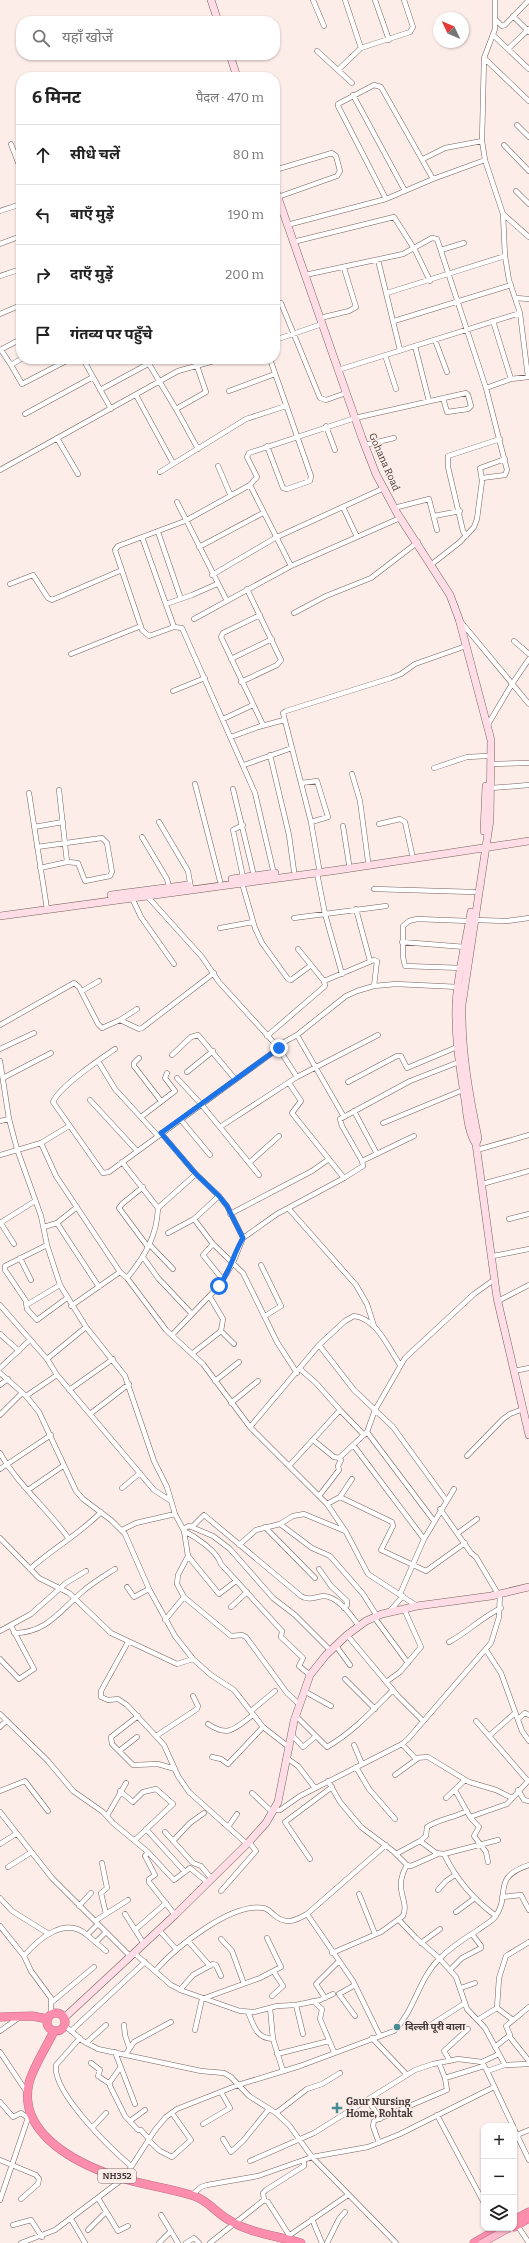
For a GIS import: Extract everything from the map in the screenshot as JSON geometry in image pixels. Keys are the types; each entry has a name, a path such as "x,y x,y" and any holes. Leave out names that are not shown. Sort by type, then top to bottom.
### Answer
{"highway":[{"path":"0,2017 50,2017 56,2013 64,2022 61,2030 54,2031 48,2026 50,2017"},
{"name":"NH352","path":"54,2031 30,2082 28,2095 29,2115 50,2142 67,2153 106,2173 192,2196 210,2204 235,2223 286,2237 299,2243"},
{"path":"517,2222 529,2212"},
{"path":"517,2223 529,2218"},
{"path":"474,2243 497,2231"},
{"path":"483,2243 498,2231"}],"main road":[{"path":"211,0 216,16"},
{"path":"232,60 235,72"},
{"name":"Gohana Road","path":"280,203 365,445 394,508 418,542 450,595 460,621 488,730"},
{"path":"488,730 483,847 474,892 472,920 465,946 461,1029 463,1055 478,1138 477,1147 498,1301 529,1435"},
{"path":"477,1147 473,1138 463,1090 457,1047 456,1004 464,969 472,920 491,788 491,740 488,730"},
{"path":"0,911 132,898 146,896 169,887 191,887 220,881 243,880 254,876 294,871 318,870 447,849 483,847 529,841"},
{"path":"0,916 46,907 476,850 483,847"},
{"path":"64,2022 248,1843 275,1811 282,1787 299,1704 310,1676 347,1635 375,1617 390,1612 417,1606 499,1594 529,1587"},
{"path":"483,2243 503,2231"}],"street":[{"path":"313,0 324,26"},
{"path":"345,0 361,48"},
{"path":"375,0 389,40"},
{"path":"338,70 361,48 389,40 412,30 413,27 404,0"},
{"path":"486,388 511,380 529,379 520,313 511,285 505,256 503,214 485,160 482,141 484,58 493,35 496,20 495,0"},
{"path":"496,20 503,26 529,0"},
{"path":"509,48 529,30 513,16"},
{"path":"493,35 509,48 529,69"},
{"path":"317,50 352,83"},
{"path":"484,58 529,101"},
{"path":"386,199 338,106 338,104 352,95 374,85 379,85 423,159 433,179"},
{"path":"352,95 405,191"},
{"path":"517,126 529,137"},
{"path":"423,159 444,148 482,141"},
{"path":"11,144 16,157"},
{"path":"504,145 529,171"},
{"path":"280,169 332,153 336,156 340,171 337,176 280,196"},
{"path":"287,225 386,199 433,179 485,160"},
{"path":"516,191 529,204"},
{"path":"0,211 16,206"},
{"path":"503,214 529,237"},
{"path":"293,242 393,217 398,220 430,281"},
{"path":"0,244 16,238"},
{"path":"305,275 344,268 415,250 434,238 437,239 456,302 486,388 508,470 505,475 482,478"},
{"path":"441,250 464,243"},
{"path":"387,293 430,281 505,256"},
{"path":"378,260 400,350"},
{"path":"280,338 356,307 344,268"},
{"path":"0,276 16,271"},
{"path":"394,321 511,285"},
{"path":"516,298 529,299"},
{"path":"281,303 320,398 326,400 346,393"},
{"path":"0,314 16,307"},
{"path":"338,370 520,313"},
{"path":"493,321 511,380"},
{"path":"435,340 447,372"},
{"path":"16,342 0,350 22,384 25,384 61,364"},
{"path":"415,346 429,401"},
{"path":"384,355 396,389"},
{"path":"11,365 16,362"},
{"path":"86,364 111,410"},
{"path":"100,390 148,364 176,409 198,449"},
{"path":"0,470 111,410 159,381 185,368 204,364"},
{"path":"267,446 282,486 287,489 311,479 272,364"},
{"path":"176,409 206,392 197,366"},
{"path":"229,391 276,374"},
{"path":"25,414 93,377"},
{"path":"274,874 255,793 232,737 182,628 174,627 149,636 144,634 116,548 185,521 230,494 250,485 256,480 257,475 247,456 267,446 355,418 429,401 466,393 471,406 468,409 448,412 446,411 443,398"},
{"path":"136,394 173,464"},
{"path":"160,472 246,419 286,406"},
{"path":"326,426 335,450"},
{"path":"57,438 78,474"},
{"path":"365,445 394,438"},
{"path":"466,536 463,531 460,511 448,467 448,456 500,440"},
{"path":"432,564 466,536 477,520 482,478 479,472 480,468 505,459"},
{"path":"218,466 230,494"},
{"path":"250,485 291,566"},
{"path":"212,575 276,538 384,488"},
{"path":"394,508 427,498 430,500 437,530"},
{"path":"177,502 212,575 227,601"},
{"path":"343,507 357,537"},
{"path":"434,516 460,511"},
{"path":"199,547 263,513"},
{"path":"194,619 291,566 400,518"},
{"path":"158,532 181,599"},
{"path":"142,537 174,627"},
{"path":"294,612 326,596 371,578 418,542"},
{"path":"10,584 33,575 48,598 52,600 122,570"},
{"path":"166,604 217,584"},
{"path":"241,682 280,663 281,658 247,589"},
{"path":"260,615 221,635 221,640 263,725"},
{"path":"460,621 529,704"},
{"path":"71,654 141,626"},
{"path":"231,659 272,639"},
{"path":"514,641 529,654"},
{"path":"342,974 325,914 311,822 283,715 286,711 391,678 401,674 415,664 466,646"},
{"path":"488,730 512,684 529,659"},
{"path":"173,691 205,678"},
{"path":"223,719 253,705"},
{"path":"232,737 263,725 284,720"},
{"path":"244,765 292,748"},
{"path":"270,755 289,835 294,871"},
{"path":"434,768 467,757 487,756"},
{"path":"492,764 529,763"},
{"path":"352,774 360,802 368,861"},
{"path":"301,783 317,781 326,806 328,817 311,822"},
{"path":"196,784 220,881"},
{"path":"491,788 529,785"},
{"path":"233,789 243,825 254,876"},
{"path":"59,790 67,862"},
{"path":"29,793 46,907"},
{"path":"379,824 400,819 405,822 412,854"},
{"path":"34,827 63,822"},
{"path":"160,822 188,870 191,887"},
{"path":"243,825 233,830 253,922 262,943 289,980 310,966"},
{"path":"343,826 349,864"},
{"path":"142,837 165,876 169,887"},
{"path":"37,847 104,839 107,843 112,874 85,881 78,863 67,862 40,868"},
{"path":"374,889 474,892"},
{"path":"146,896 202,957 214,974 266,1036 278,1047 297,1077"},
{"path":"132,898 141,917 174,964"},
{"path":"294,918 386,906"},
{"path":"356,910 370,961"},
{"path":"464,969 405,966 403,964 403,926 409,921 435,918 507,921 529,918"},
{"path":"220,928 253,922"},
{"path":"402,942 465,946"},
{"path":"266,1036 325,986 324,981 298,950"},
{"path":"324,981 374,960 377,961 374,986"},
{"path":"120,1020 142,1028 214,974"},
{"path":"82,991 99,981"},
{"path":"0,1025 71,983 76,983 82,991 100,1027 105,1028 137,1009"},
{"path":"115,1049 98,1061 54,1100 53,1104 103,1173 109,1172 181,1120 278,1047 297,1035 346,996 374,986 414,984 459,987"},
{"path":"0,1049 34,1033"},
{"path":"172,1055 192,1037 198,1035 236,1079"},
{"path":"297,1035 315,1069 344,1117"},
{"path":"220,1127 297,1077 378,1035"},
{"path":"348,1082 397,1056 401,1056 407,1068 457,1047"},
{"path":"187,1072 213,1051"},
{"path":"2,1078 51,1053"},
{"path":"140,1058 133,1064 134,1066 162,1101"},
{"path":"98,1061 115,1089 219,1196 243,1238"},
{"path":"172,1336 210,1297 223,1280 233,1263 238,1247 243,1238 288,1208 363,1166 340,1121 344,1117 410,1081 459,1062"},
{"path":"0,1063 17,1149 44,1227 47,1245 60,1285 86,1327 113,1359 129,1384 152,1455 167,1487 175,1514 183,1530 188,1556 219,1594 236,1581"},
{"path":"141,1117 175,1090 164,1078 167,1073"},
{"path":"177,1078 202,1104 259,1175"},
{"path":"289,1082 301,1100 292,1110 292,1114 344,1178"},
{"path":"383,1123 463,1090"},
{"path":"90,1100 137,1151"},
{"path":"354,1111 377,1154"},
{"path":"0,1121 10,1119"},
{"path":"181,1120 210,1155"},
{"path":"0,1155 41,1143 69,1126"},
{"path":"477,1147 529,1135"},
{"path":"249,1163 280,1136"},
{"path":"362,1162 414,1136"},
{"path":"41,1143 56,1176 120,1272 127,1278 172,1336 193,1353 250,1427 327,1504 346,1532 368,1574 417,1606"},
{"path":"230,1214 312,1170 329,1159"},
{"path":"122,1162 158,1208"},
{"path":"482,1184 529,1172"},
{"path":"127,1278 143,1257 149,1246 155,1231 158,1208 196,1174"},
{"path":"143,1187 119,1208 149,1246 174,1268"},
{"path":"168,1233 194,1219 219,1196"},
{"path":"14,1244 0,1223 35,1201"},
{"path":"44,1227 57,1223 77,1207"},
{"path":"288,1208 356,1285 367,1304 374,1326"},
{"path":"509,1219 529,1214"},
{"path":"194,1219 213,1244 242,1273 277,1342 298,1371 316,1383 340,1410 366,1433 434,1521"},
{"path":"57,1223 99,1287"},
{"path":"213,1244 203,1255 223,1280"},
{"path":"47,1245 20,1258 4,1269 26,1303 27,1309 37,1320 67,1298"},
{"path":"493,1256 529,1249"},
{"path":"143,1257 158,1278 192,1314"},
{"path":"20,1258 32,1280"},
{"path":"260,1265 281,1306 265,1316"},
{"path":"72,1306 120,1272"},
{"path":"339,1458 354,1446 366,1433 375,1410 400,1365 474,1294 495,1279"},
{"path":"26,1303 60,1285"},
{"path":"498,1301 529,1286"},
{"path":"193,1353 220,1331 223,1319 210,1297"},
{"path":"0,1305 47,1359 69,1390 154,1490 171,1501"},
{"path":"250,1427 319,1345 345,1321 354,1316 367,1320 374,1326 400,1365"},
{"path":"47,1359 86,1327"},
{"path":"220,1331 234,1344"},
{"path":"0,1334 19,1351"},
{"path":"0,1368 30,1340"},
{"path":"319,1345 354,1390 393,1427 446,1500"},
{"path":"69,1390 113,1359"},
{"path":"215,1381 239,1362"},
{"path":"514,1372 529,1368"},
{"path":"0,1373 24,1394 39,1412 51,1435 63,1466 80,1496 122,1530 165,1620 193,1659 210,1675 234,1690 263,1727 275,1739 290,1748"},
{"path":"0,1415 24,1394 57,1375"},
{"path":"0,1386 8,1379"},
{"path":"231,1403 258,1381"},
{"path":"90,1414 129,1384"},
{"path":"467,1456 503,1419 510,1414 523,1409"},
{"path":"289,1466 340,1410"},
{"path":"0,1469 51,1435"},
{"path":"313,1440 334,1457 339,1458"},
{"path":"354,1446 424,1540"},
{"path":"0,1453 6,1464 55,1520 69,1539"},
{"path":"319,1496 339,1470 338,1466 341,1460 339,1458"},
{"path":"28,1490 63,1466"},
{"path":"122,1488 140,1473"},
{"path":"327,1504 340,1497 352,1479"},
{"path":"390,1612 401,1595 424,1540 440,1509 454,1489"},
{"path":"340,1497 392,1522 393,1526 382,1550 426,1571 465,1543"},
{"path":"252,1793 267,1808 275,1811 328,1781 402,1744 486,1650 495,1632 501,1608 499,1594 476,1557 440,1509"},
{"path":"30,1569 47,1554 85,1528 101,1512"},
{"path":"122,1530 136,1523 175,1514"},
{"path":"239,1545 252,1532 265,1527 280,1524 293,1516 304,1514 346,1532"},
{"path":"192,1527 204,1516 303,1598 329,1597 344,1608 359,1626"},
{"path":"458,1533 477,1519"},
{"path":"280,1524 312,1548 330,1556 363,1594 375,1617 408,1663"},
{"path":"183,1530 189,1526 192,1527 213,1536 230,1549 273,1598 295,1615 350,1665"},
{"path":"265,1527 315,1578"},
{"path":"183,1530 213,1552 236,1581 282,1631 281,1637 303,1658 299,1666 310,1676"},
{"path":"0,1538 44,1582 75,1598 102,1626 128,1642 177,1664 193,1659"},
{"path":"188,1556 177,1578 184,1596 233,1637 241,1635 246,1638 287,1693 299,1704"},
{"path":"14,1633 32,1632 45,1626 75,1598 115,1569"},
{"path":"319,1569 331,1586 347,1601 347,1605 344,1608"},
{"path":"0,1631 31,1614 60,1589 86,1571"},
{"path":"127,1587 134,1597 149,1589"},
{"path":"232,1607 247,1592"},
{"path":"165,1620 184,1596"},
{"path":"450,1642 463,1634 484,1616 501,1608"},
{"path":"386,1682 408,1663 421,1647 404,1610"},
{"path":"0,1659 19,1679 34,1670 34,1667 11,1626"},
{"path":"347,1635 393,1690 423,1720"},
{"path":"128,1642 100,1694 104,1699 118,1699 138,1716 164,1745 175,1769 189,1792 256,1851 221,1891"},
{"path":"486,1650 501,1673 515,1713 529,1741"},
{"path":"345,1679 375,1709"},
{"path":"296,1716 325,1746 328,1746 341,1740 355,1726 369,1717 393,1690"},
{"path":"208,1724 219,1731 229,1732 275,1691"},
{"path":"304,1691 331,1706"},
{"path":"156,1736 197,1709 198,1706 193,1696"},
{"path":"489,1736 515,1713"},
{"path":"518,1719 525,1713 529,1715"},
{"path":"0,1714 48,1761 73,1791 107,1816 135,1840 174,1880 190,1868 209,1880"},
{"path":"138,1716 111,1737 111,1741 119,1752 133,1765 158,1764 175,1769"},
{"path":"0,1727 6,1721"},
{"path":"470,1817 504,1806 528,1780 476,1721"},
{"path":"212,1757 221,1759 228,1764 263,1727"},
{"path":"292,1735 303,1747 316,1736"},
{"path":"119,1752 137,1737"},
{"path":"402,1744 413,1757 428,1757 465,1780 496,1790 512,1798"},
{"path":"354,1745 362,1764"},
{"path":"395,1775 417,1758"},
{"path":"288,1759 298,1766 315,1788"},
{"path":"356,1767 369,1789 395,1819"},
{"path":"446,1798 465,1780"},
{"path":"0,1791 25,1781 48,1811"},
{"path":"328,1781 351,1816 367,1832 386,1845 407,1865 411,1866 438,1854 444,1854 498,1840"},
{"path":"107,1816 120,1791 126,1783"},
{"path":"310,1859 285,1822 332,1787"},
{"path":"120,1791 133,1802 144,1792 156,1789 173,1804 135,1840"},
{"path":"455,1790 466,1811 479,1828 474,1836 482,1845 488,1862"},
{"path":"518,1790 525,1801 529,1801"},
{"path":"396,1854 420,1842 426,1836 427,1827 438,1821 454,1817 466,1811"},
{"path":"0,1812 30,1853 79,1906 132,1955 145,1962 180,1990 202,1999 248,2012 314,2001 333,1994"},
{"path":"173,1841 190,1823 204,1813"},
{"path":"228,1827 237,1814"},
{"path":"146,1829 185,1872"},
{"path":"165,1832 193,1862 201,1866 209,1880"},
{"path":"0,1844 16,1834"},
{"path":"420,1842 438,1854"},
{"path":"155,1971 176,1949 222,1919 252,1909 264,1908 281,1920 293,1922 307,1914 386,1845"},
{"path":"148,1852 145,1856 155,1875 149,1880 175,1915"},
{"path":"8,1867 30,1853"},
{"path":"444,1854 455,1875 476,1898 496,1916"},
{"path":"102,1863 107,1888 101,1892 106,1914"},
{"path":"332,1952 388,1928 403,1916 404,1908 400,1879 407,1865"},
{"path":"21,2243 42,2237 71,2219 124,2178 149,2139 172,2113 187,2104 394,2031 406,2019 423,1980 439,1958 496,1916 510,1873 529,1865"},
{"path":"438,1890 455,1875"},
{"path":"79,1906 91,1893"},
{"path":"359,1894 376,1934"},
{"path":"502,1897 521,1895 529,1910"},
{"path":"0,1898 12,1911 49,1934"},
{"path":"456,1912 476,1898"},
{"path":"87,1935 106,1914 128,1900"},
{"path":"135,1930 166,1903"},
{"path":"125,1914 144,1944"},
{"path":"307,1914 355,1985 380,2036"},
{"path":"399,1920 450,1970 461,1988 469,2011 479,2019 504,2065"},
{"path":"0,1926 24,1956 31,1971 49,1993 52,2002 50,2017"},
{"path":"24,1956 36,1942 49,1934 69,1927 76,1927 106,1951"},
{"path":"421,1943 440,1929"},
{"path":"159,1930 176,1949"},
{"path":"96,1942 106,1932"},
{"path":"450,1970 462,1958 480,1948 481,1946 472,1934"},
{"path":"202,1999 274,1972 282,1966 267,1938"},
{"path":"221,1939 232,1951 244,1984"},
{"path":"188,1941 210,1966"},
{"path":"497,2008 499,1978 506,1956 529,1942"},
{"path":"71,2031 145,1962"},
{"path":"325,1998 316,1984 339,1962"},
{"path":"180,1990 193,1975 215,1964 221,1976"},
{"path":"52,2002 94,1967"},
{"path":"272,1996 283,1986 274,1972"},
{"path":"461,1988 475,1983"},
{"path":"355,1985 339,1994 355,2016"},
{"path":"195,2030 202,1999"},
{"path":"314,2001 322,2009 320,2019 334,2052"},
{"path":"429,2026 465,2003"},
{"path":"296,2004 303,2034"},
{"path":"529,2007 506,2026 510,2033 509,2036 529,2062"},
{"path":"270,2008 273,2039 283,2071"},
{"path":"479,2019 497,2008"},
{"path":"497,2008 513,2020"},
{"path":"248,2012 258,2034 266,2039 273,2039"},
{"path":"0,2031 23,2016"},
{"path":"64,2022 71,2031 86,2043 98,2049 201,2071 224,2073 231,2077 249,2096 276,2113 300,2140 312,2157 396,2243"},
{"path":"126,2054 129,2047 138,2039 171,2022"},
{"path":"86,2043 106,2025"},
{"path":"124,2025 124,2035 129,2047"},
{"path":"450,2061 444,2051 468,2029"},
{"path":"495,2047 509,2036"},
{"path":"80,2038 55,2068 63,2091 83,2118 93,2127 105,2142 131,2166"},
{"path":"372,2038 407,2075"},
{"path":"277,2054 329,2041"},
{"path":"0,2052 28,2095"},
{"path":"115,2052 135,2104"},
{"path":"446,2078 483,2064 499,2054"},
{"path":"250,2161 300,2140 407,2075 439,2063 450,2061 460,2060 483,2064"},
{"path":"487,2071 504,2065 529,2062"},
{"path":"91,2063 100,2070 98,2076 110,2084 123,2112 130,2121 160,2151 172,2157 190,2140 172,2113"},
{"path":"379,2142 373,2124 380,2119 444,2093 447,2089 446,2078 439,2063"},
{"path":"483,2064 511,2123"},
{"path":"110,2084 120,2068"},
{"path":"276,2113 298,2095 326,2082 340,2073"},
{"path":"192,2196 201,2187 207,2185 258,2176 312,2157 345,2152 379,2142 494,2087"},
{"path":"202,2124 230,2108 221,2092"},
{"path":"368,2100 380,2119"},
{"path":"0,2200 29,2115 21,2113 13,2117 1,2105"},
{"path":"223,2139 231,2152 243,2141 269,2109"},
{"path":"130,2121 145,2110"},
{"path":"93,2127 106,2113"},
{"path":"437,2115 481,2197"},
{"path":"529,2130 517,2135 529,2160"},
{"path":"0,2160 36,2175 39,2179 38,2184 21,2199"},
{"path":"304,2160 304,2166 263,2193 264,2200 268,2202 286,2237 348,2195"},
{"path":"98,2198 118,2231 128,2226"},
{"path":"210,2243 264,2200"},
{"path":"88,2230 106,2212"},
{"path":"327,2243 339,2219 345,2212"},
{"path":"161,2215 178,2243"},
{"path":"71,2219 85,2243"},
{"path":"312,2219 322,2243"},
{"path":"13,2225 31,2220 42,2237"},
{"path":"517,2230 529,2243"},
{"path":"159,2243 171,2231"},
{"path":"186,2243 194,2238 199,2243"}],"place":[{"name":"दिल्ली पूरी वाला","path":"397,2027"},
{"name":"Gaur Nursing Home, Rohtak","path":"337,2108"}],"route":[{"path":"219,1286 233,1263 238,1247 243,1238 227,1206 219,1196 196,1174 161,1133 279,1048"}]}
